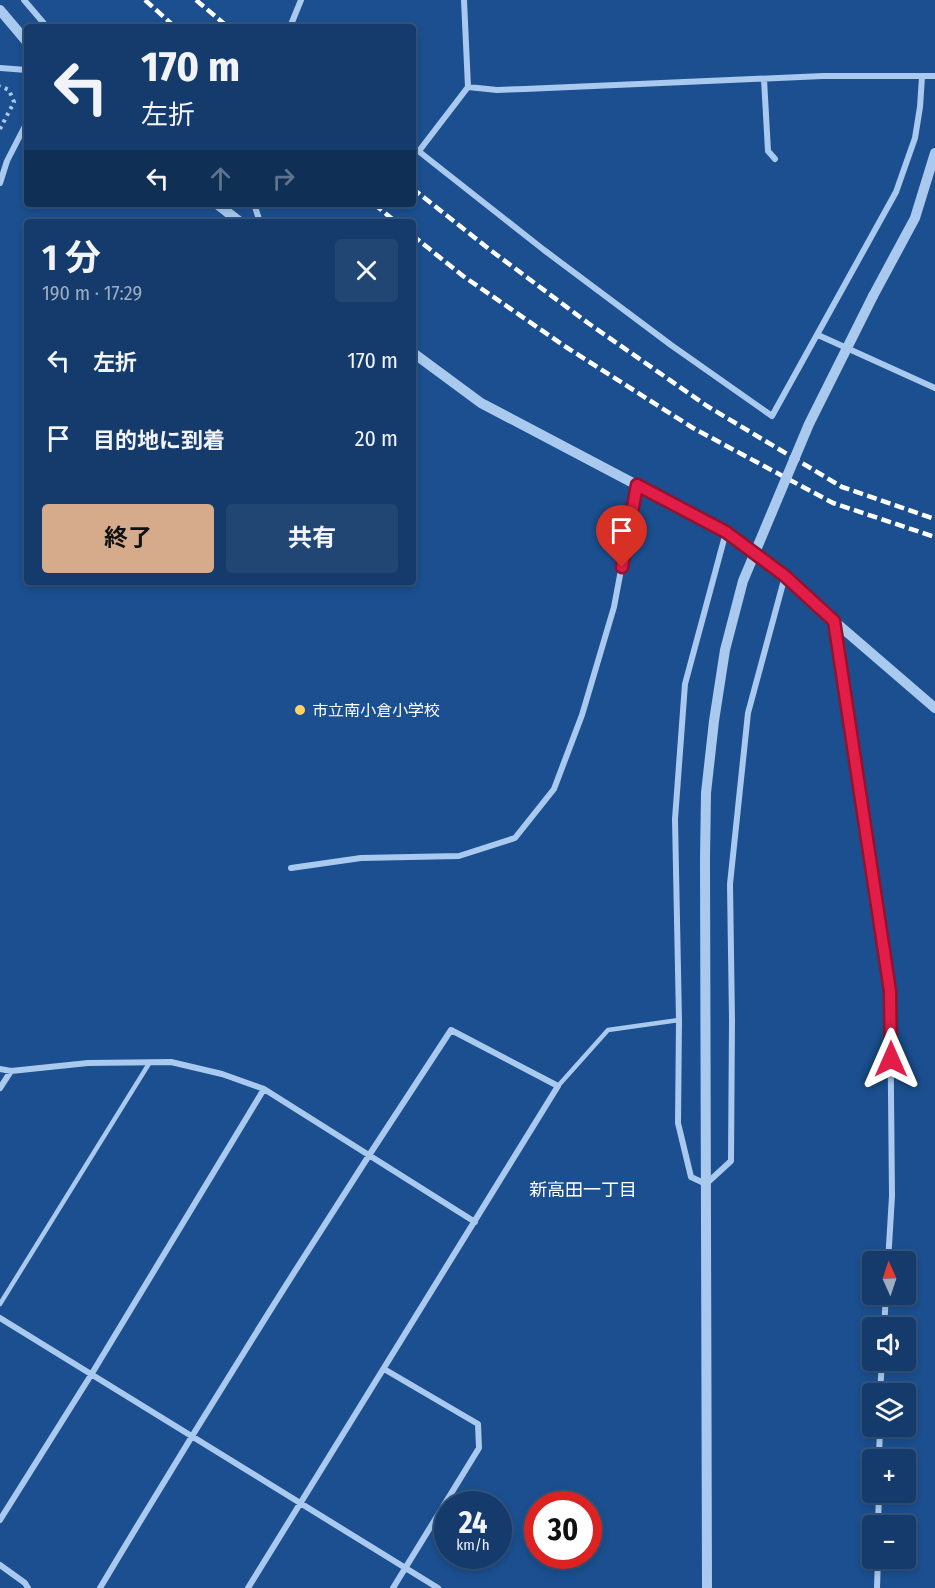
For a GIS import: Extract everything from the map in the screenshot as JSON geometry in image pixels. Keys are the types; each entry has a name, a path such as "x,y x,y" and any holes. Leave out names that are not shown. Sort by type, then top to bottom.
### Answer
{"street":[{"path":"24,0 44,24"},
{"path":"291,24 301,0"},
{"path":"419,152 468,87 464,0"},
{"path":"0,10 24,38"},
{"path":"0,68 24,70"},
{"path":"468,87 497,90 823,76 935,76"},
{"path":"416,149 562,264 772,416 896,192 915,138 922,77"},
{"path":"764,79 768,151 775,159"},
{"path":"0,183 7,161 24,128"},
{"path":"707,1588 706,793 725,650 743,581 809,424 915,218 935,153"},
{"path":"221,207 236,219"},
{"path":"818,335 935,388"},
{"path":"416,355 482,403 726,532 785,576 935,708"},
{"path":"291,868 361,858 459,856 515,838 554,789 582,715 614,608 637,485"},
{"path":"706,1184 691,1177 678,1123 679,1020 675,819 686,684 726,532"},
{"path":"706,1184 731,1161 730,884 748,713 785,576"},
{"path":"834,621 890,991 892,1196 889,1251"},
{"path":"100,1588 191,1436 368,1155 451,1030 558,1086 248,1588"},
{"path":"0,1070 88,1064 171,1062 222,1074 264,1089 475,1222"},
{"path":"0,1088 11,1071"},
{"path":"0,1520 91,1375 264,1089"},
{"path":"0,1318 438,1588"},
{"path":"384,1369 478,1424 479,1448 393,1588"},
{"path":"0,1565 25,1583 28,1588"},
{"path":"878,1569 878,1588"}],"lane":[{"path":"558,1086 608,1030 679,1020"},
{"path":"0,1304 150,1062"}],"path":[{"path":"0,86 9,90 14,102 0,129"}],"railway":[{"path":"145,0 172,24"},
{"path":"196,0 224,24"},
{"path":"416,191 588,323 707,406 842,487 935,519"},
{"path":"378,207 392,219"},
{"path":"416,238 463,276 566,347 693,428 833,503 935,537"}],"place":[{"name":"市立南小倉小学校","path":"300,710"}],"district":[{"name":"新高田一丁目","path":"583,1190"}],"route":[{"path":"622,567 637,485 726,532 785,576 834,621 890,991 891,1059"}]}
